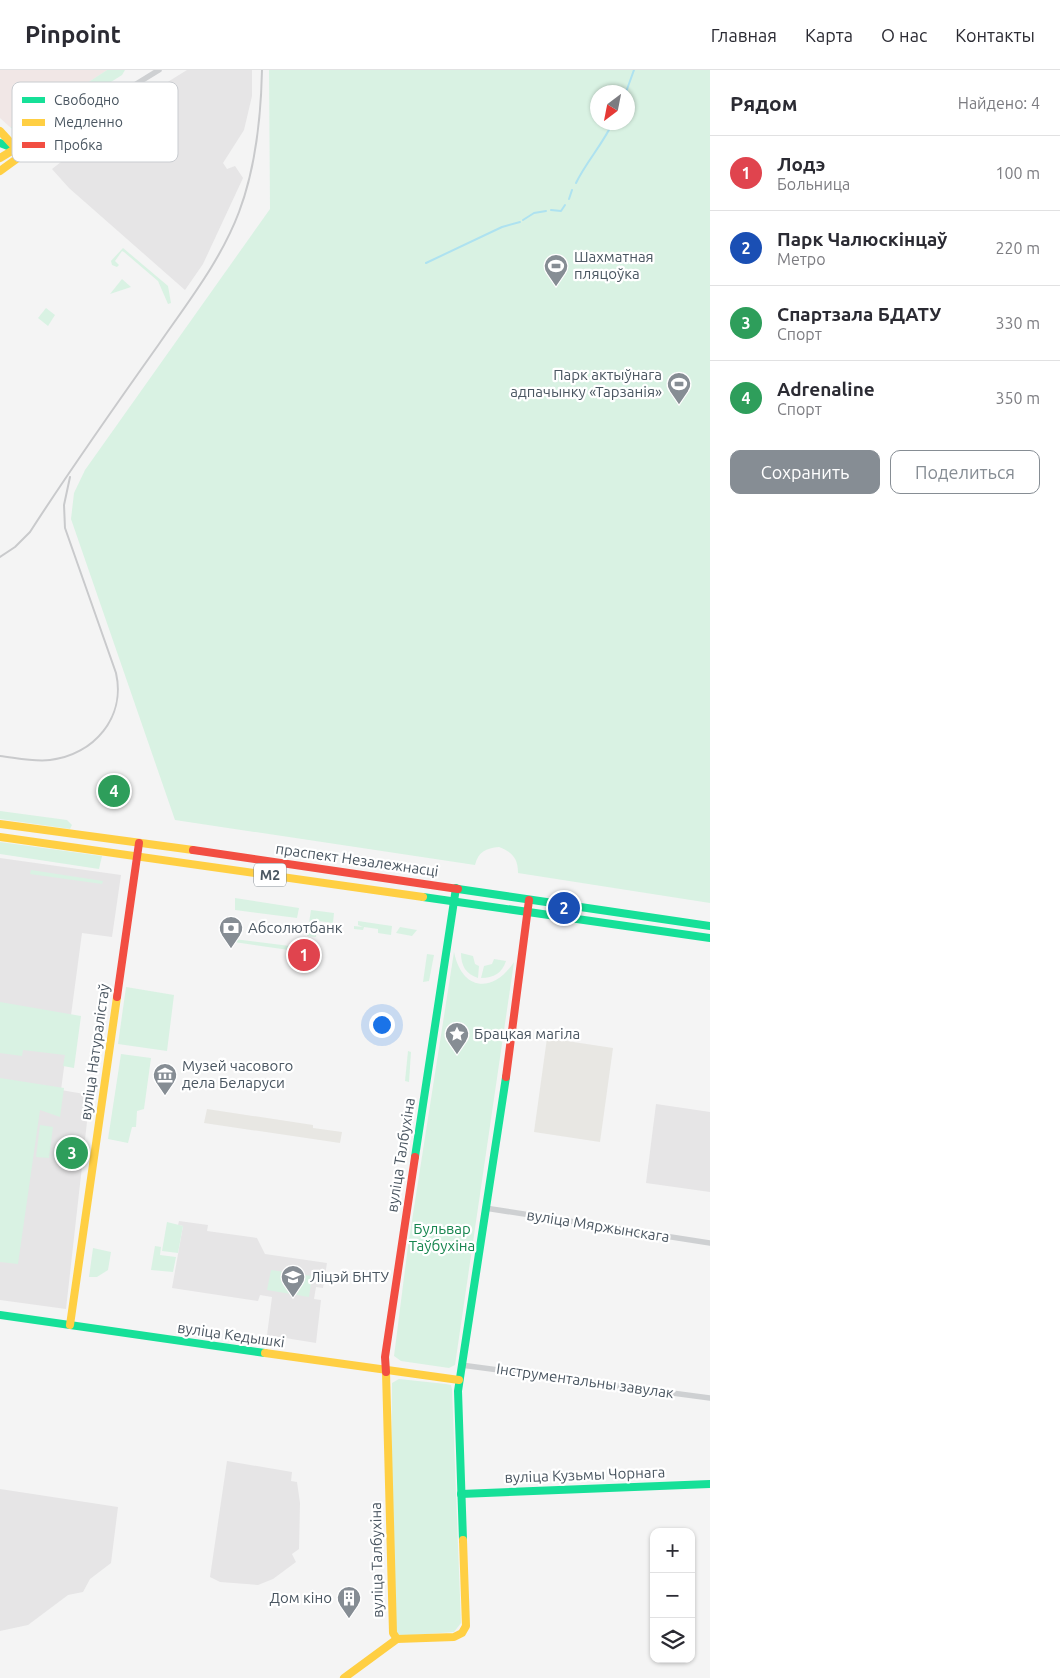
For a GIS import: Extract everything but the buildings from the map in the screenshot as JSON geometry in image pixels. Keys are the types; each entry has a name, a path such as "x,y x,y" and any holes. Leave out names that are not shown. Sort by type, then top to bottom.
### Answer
{"main road":[{"path":"0,131 12,145"},
{"path":"0,142 12,148"},
{"path":"0,158 12,151"},
{"path":"0,171 13,162"},
{"name":"праспект Незалежнасці","path":"0,824 710,926"},
{"name":"праспект Незалежнасці","path":"0,837 710,938"},
{"name":"вуліца Натуралістаў","path":"70,1325 139,843"},
{"name":"вуліца Талбухіна","path":"397,1639 393,1633 392,1614 385,1356 398,1256 456,888"},
{"path":"344,1678 397,1639 454,1637 462,1633 465,1628 460,1494 459,1380 529,911 529,900"},
{"name":"вуліца Кедышкі","path":"0,1315 459,1380"},
{"name":"вуліца Кузьмы Чорнага","path":"460,1494 710,1484"}],"street":[{"path":"138,82 159,70"},
{"name":"вуліца Мяржынскага","path":"485,1208 710,1243"},
{"name":"Інструментальны завулак","path":"461,1366 710,1398"}],"shaded area":[{"path":"0,70 107,70 89,82 12,82 12,127 0,118"},
{"path":"187,70 252,70 252,96 244,130 223,163 227,169 235,166 243,178 203,264 185,290 69,188 52,169 61,162 178,162 178,82 168,82"},
{"path":"0,858 121,875 112,937 82,933 61,1090 90,1095 66,1309 0,1300"},
{"path":"547,1038 613,1048 600,1142 534,1132"},
{"path":"656,1104 710,1112 710,1192 646,1183"},
{"path":"207,1109 313,1125 313,1128 342,1132 340,1143 204,1123"},
{"path":"179,1221 208,1225 207,1231 257,1238 265,1254 327,1263 323,1288 316,1287 314,1299 321,1300 316,1343 267,1335 272,1297 260,1295 258,1301 172,1288 183,1226 178,1225"},
{"path":"227,1461 292,1472 291,1481 297,1482 300,1503 299,1549 292,1554 296,1562 273,1579 258,1585 220,1582 210,1577"},
{"path":"0,1489 118,1507 111,1563 90,1579 83,1592 68,1595 28,1625 0,1631"}],"green space":[{"path":"107,70 125,70 122,75 111,82 89,82"},
{"path":"269,70 710,70 710,903 518,873 517,863 513,856 499,847 490,848 480,854 475,865 175,820 71,519 74,493 85,470 270,209"},
{"path":"123,248 168,286 171,303 168,304 158,281 124,252 122,251 115,261 119,265 117,267 112,265 111,261"},
{"path":"122,279 131,287 110,294"},
{"path":"46,308 55,315 48,326 38,318"},
{"path":"0,811 67,820 72,825 70,829 0,819"},
{"path":"0,842 102,856 99,869 0,854"},
{"path":"31,870 103,881 102,884 30,874"},
{"path":"235,898 299,908 297,918 235,910"},
{"path":"311,910 334,913 333,923 318,921 316,937 307,936"},
{"path":"358,921 392,926 391,935 378,933 378,929 364,927 363,930 354,929 354,926 363,927 358,925"},
{"path":"400,927 417,930 412,936 396,933"},
{"path":"234,939 290,946 289,950 234,942"},
{"name":"Бульвар Таўбухіна","path":"454,952 458,965 464,975 471,981 479,984 497,979 514,962 455,1365 449,1368 401,1361 394,1356 408,1246"},
{"path":"461,953 473,956 475,964 479,966 478,978 465,969"},
{"path":"427,954 434,955 429,981 423,982"},
{"path":"494,959 506,961 500,972 494,976 481,978 484,966 492,964"},
{"path":"126,987 174,995 167,1051 118,1044"},
{"path":"0,1002 81,1016 74,1068 63,1066 65,1055 23,1050 22,1056 0,1053"},
{"path":"408,1051 411,1052 409,1082 405,1081"},
{"path":"121,1054 151,1058 144,1109 137,1111 136,1127 132,1127 128,1143 108,1139"},
{"path":"0,1078 64,1088 60,1117 40,1110 18,1264 0,1262"},
{"path":"40,1125 53,1127 49,1158 36,1157"},
{"path":"167,1222 183,1226 178,1253 162,1251"},
{"path":"155,1246 161,1247 160,1255 176,1257 173,1272 151,1270"},
{"path":"93,1248 111,1252 108,1270 97,1277 89,1277"},
{"path":"271,1270 312,1276 309,1297 267,1290"},
{"path":"399,1379 446,1384 451,1385 452,1389 461,1623 454,1632 400,1636 395,1630 391,1491 392,1383"}],"waterway":[{"path":"629,85 634,70"},
{"path":"576,183 608,130"},
{"path":"569,199 572,190"},
{"path":"551,210 561,211 565,205"},
{"path":"523,220 534,213 546,211"},
{"path":"426,263 502,227 520,222"}],"railway":[{"path":"0,557 15,547 30,532 93,437 192,296 223,247 232,230 250,178 259,124 262,70"},
{"path":"0,756 32,760 50,760 66,757 93,742 111,719 116,704 118,689 116,673 65,528 64,505 70,477"}],"traffic: fast":[{"path":"0,143 12,148"},
{"path":"415,1157 456,888"},
{"path":"458,889 710,926"},
{"path":"423,897 710,938"},
{"path":"463,1540 458,1391 506,1077"},
{"path":"0,1315 265,1353"},
{"path":"461,1494 710,1484"}],"traffic: slow":[{"path":"0,131 12,144"},
{"path":"0,158 12,151"},
{"path":"0,171 12,162"},
{"path":"0,824 193,850"},
{"path":"0,837 423,897"},
{"path":"70,1325 117,997"},
{"path":"265,1353 459,1380"},
{"path":"386,1372 393,1633 397,1639 454,1637 462,1633 466,1626 463,1540"},
{"path":"344,1678 397,1639"}],"traffic: jam":[{"path":"117,997 139,843"},
{"path":"193,850 458,889"},
{"path":"506,1077 529,900"},
{"path":"386,1372 385,1357 415,1157"}],"place":[{"name":"Шахматная пляцоўка","path":"556,287"},
{"name":"Парк актыўнага адпачынку «Тарзанія»","path":"679,405"},
{"name":"Adrenaline","path":"114,791"},
{"name":"Парк Чалюскінцаў","path":"564,908"},
{"name":"Абсолютбанк","path":"231,949"},
{"name":"Лодэ","path":"304,955"},
{"name":"Брацкая магіла","path":"457,1055"},
{"name":"Музей часового дела Беларуси","path":"165,1096"},
{"name":"Спартзала БДАТУ","path":"72,1153"},
{"name":"Ліцэй БНТУ","path":"293,1298"},
{"name":"Дом кіно","path":"349,1619"}]}
